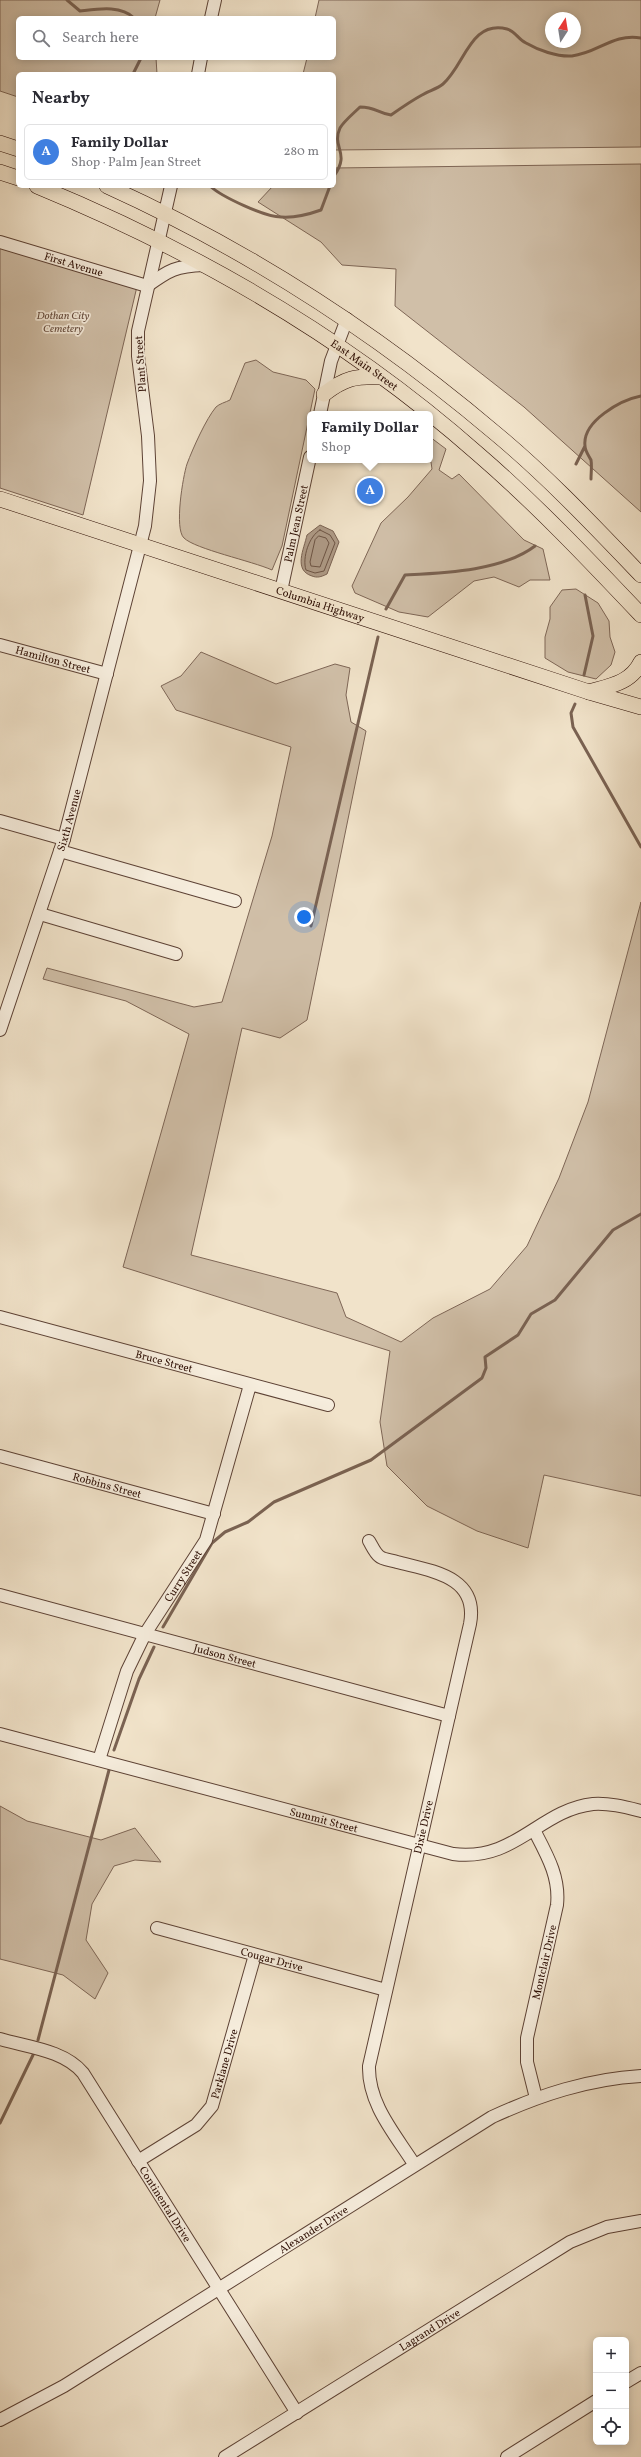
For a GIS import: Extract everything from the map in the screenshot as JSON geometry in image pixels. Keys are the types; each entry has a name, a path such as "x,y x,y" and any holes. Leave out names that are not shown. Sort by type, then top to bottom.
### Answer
{"main road":[{"path":"0,143 16,149"},
{"path":"0,172 16,177"},
{"name":"East Main Street","path":"42,188 158,239 205,265 296,318 336,344 427,411"},
{"path":"111,188 164,213 272,271 347,319 395,353 496,433 541,474 641,575"},
{"path":"324,394 348,379 358,376 381,377"},
{"name":"East Main Street","path":"433,416 522,493 640,616"},
{"name":"Columbia Highway","path":"0,499 590,692 641,707"},
{"path":"590,692 620,684 632,675 641,662"},
{"path":"621,702 641,712"}],"street":[{"path":"211,16 215,0"},
{"path":"198,72 202,60"},
{"name":"Plant Street","path":"125,607 148,510 150,481 148,436 137,345 146,286 170,188"},
{"name":"First Avenue","path":"0,242 146,286"},
{"path":"146,286 170,269 181,266 205,265"},
{"path":"321,411 336,344 347,319"},
{"name":"Palm Jean Street","path":"281,591 309,463"},
{"name":"Sixth Avenue","path":"0,1030 64,839 125,607"},
{"name":"Hamilton Street","path":"0,645 107,674"},
{"path":"0,821 64,839"},
{"path":"60,851 235,901"},
{"path":"40,914 176,954"},
{"name":"Bruce Street","path":"0,1317 328,1405"},
{"name":"Curry Street","path":"99,1760 118,1693 145,1634 206,1540 250,1385"},
{"name":"Robbins Street","path":"0,1456 214,1514"},
{"name":"Dixie Drive","path":"369,1541 380,1557 444,1575 456,1582 468,1598 472,1618 370,2059 370,2089 375,2103 414,2164"},
{"name":"Judson Street","path":"0,1595 449,1716"},
{"name":"Summit Street","path":"0,1734 453,1854 479,1855 505,1848 570,1810 593,1804 615,1805 641,1811"},
{"name":"Montclair Drive","path":"534,1830 552,1865 558,1892 557,1906 527,2038 528,2070 536,2098"},
{"name":"Cougar Drive","path":"157,1928 386,1990"},
{"name":"Parklane Drive","path":"138,2161 196,2125 212,2106 255,1955"},
{"name":"Continental Drive","path":"0,2040 62,2056 73,2062 83,2072 297,2413"},
{"name":"Alexander Drive","path":"0,2420 64,2386 414,2164 492,2117 536,2098 594,2082 641,2076"},
{"name":"Lagrand Drive","path":"226,2457 570,2242 607,2227 641,2221"},
{"path":"629,2380 641,2373"},
{"path":"507,2457 593,2403"}],"green space":[{"path":"0,0 160,0 156,16 16,16 16,60 156,60 157,72 16,72 16,96 0,91"},
{"path":"319,0 641,0 641,147 336,150 336,72 304,72 306,60 336,60 336,16 315,16"},
{"path":"641,164 641,512 524,407 395,306 396,269 342,265 321,242 258,202 271,188 336,188 336,168"},
{"name":"Dothan City Cemetery","path":"0,236 139,278 83,515 0,488"},
{"path":"256,360 273,372 306,380 315,389 310,411 307,411 307,427 282,546 272,570 211,551 190,542 184,538 181,533 180,502 183,479 187,464 196,442 216,407 230,400 245,363"},
{"path":"433,439 446,449 439,470 452,479 459,474 524,540 543,549 550,580 530,580 519,587 494,577 474,581 428,617 399,612 355,593 352,586 381,523 408,497 432,469"},
{"path":"576,589 598,603 609,621 610,637 615,652 611,665 596,679 568,672 545,658 545,637 550,619 550,607 562,590"},
{"path":"201,652 276,684 335,664 350,668 346,695 351,722 366,731 307,1020 280,1038 242,1028 191,1255 337,1293 346,1317 401,1342 433,1318 490,1289 527,1246 559,1178 588,1102 641,902 641,1496 544,1475 528,1548 477,1531 427,1506 387,1466 380,1422 390,1351 123,1267 189,1034 126,1001 43,979 47,968 194,1007 222,1002 272,836 291,747 176,710 161,686 181,676"},
{"path":"0,1806 27,1821 101,1840 135,1828 161,1862 135,1860 114,1866 92,1904 86,1940 108,1973 95,1999 63,1975 0,1959"}],"water":[{"path":"320,525 333,531 339,542 327,574 316,577 306,573 301,564 301,558 307,535"}],"waterway":[{"path":"67,0 80,11 109,9 123,11 132,16"},
{"path":"336,173 341,161 338,135 340,128 349,117 360,107 370,108 391,115 418,97 441,86 451,76 476,37 484,31 495,28 507,29 512,31 523,41 536,48 566,56 581,54 622,38 641,38"},
{"path":"134,72 140,60"},
{"path":"213,188 244,206 265,214 286,217 301,216 321,210 329,188"},
{"path":"591,479 591,460 586,452 585,446 586,437 590,428 604,413 623,402 641,396"},
{"path":"576,464 585,446"},
{"path":"386,609 405,575 455,572 490,566 522,554 535,546"},
{"path":"584,675 593,636 585,595"},
{"path":"311,926 378,637"},
{"path":"575,704 571,713 573,727 641,847"},
{"path":"163,1627 212,1543 225,1532 248,1522 274,1502 371,1460 482,1378 486,1368 485,1357 518,1335 531,1314 555,1300 613,1230 641,1214"},
{"path":"114,1750 139,1679 154,1647"},
{"path":"38,2040 109,1770"},
{"path":"0,2123 33,2055"}],"place":[{"name":"Family Dollar","path":"370,491"}]}
